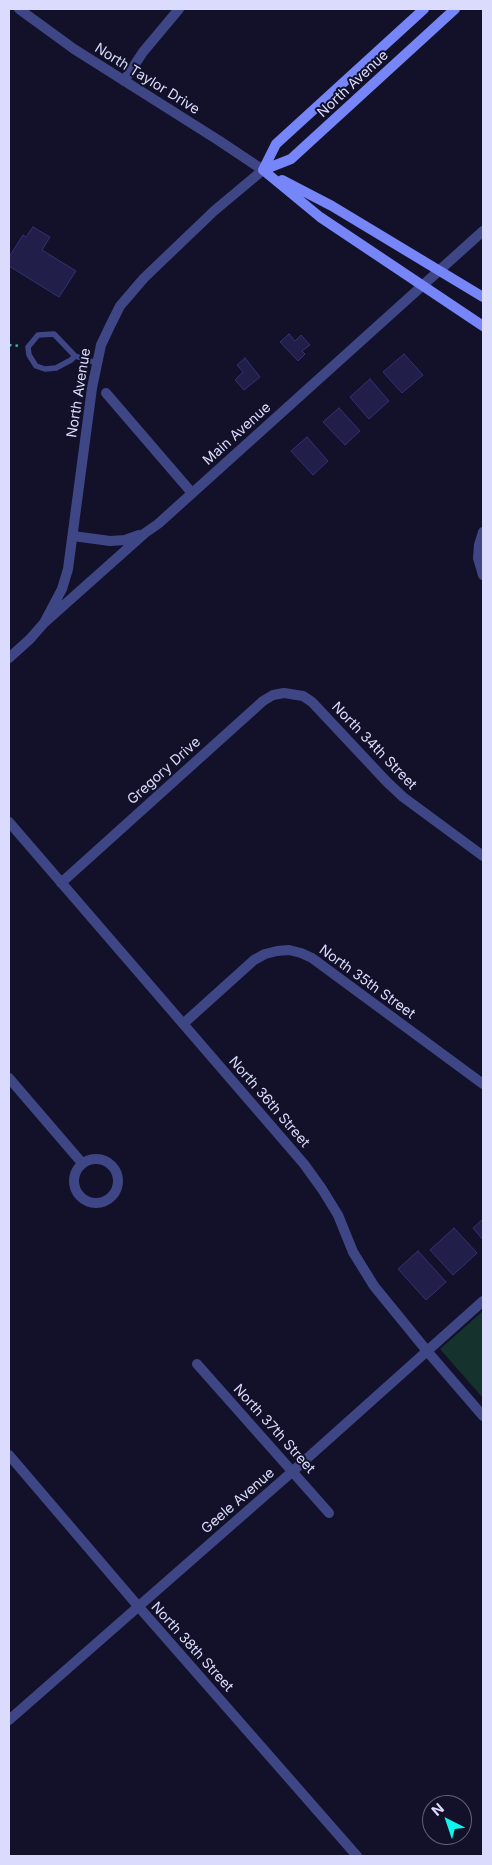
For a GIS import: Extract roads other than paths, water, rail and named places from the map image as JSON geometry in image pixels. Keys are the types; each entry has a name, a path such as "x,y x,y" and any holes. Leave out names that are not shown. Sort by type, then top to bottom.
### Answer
{"main road":[{"name":"North Avenue","path":"263,170 276,144 424,9"},
{"name":"North Avenue","path":"263,170 291,159 455,9"},
{"name":"North Taylor Drive","path":"263,170 332,206 483,297"},
{"name":"North Taylor Drive","path":"263,170 320,217 483,326"}],"street":[{"name":"North Taylor Drive","path":"19,9 67,44 263,170"},
{"path":"124,81 149,44 178,9"},
{"name":"North Avenue","path":"44,623 62,589 68,569 92,388 101,345 110,326 132,290 214,211 263,170"},
{"name":"Main Avenue","path":"9,658 30,640 44,623 145,533 158,524 483,230"},
{"path":"106,393 192,493"},
{"path":"483,532 478,558 483,575"},
{"path":"73,536 110,541 124,540 145,533"},
{"name":"North 34th Street","path":"292,694 312,702 403,797 483,856"},
{"name":"Gregory Drive","path":"61,883 263,701 273,696 292,694"},
{"name":"North 36th Street","path":"9,822 309,1170 338,1215 353,1252 374,1286 427,1352 483,1416"},
{"name":"North 35th Street","path":"183,1024 254,960 265,954 277,951 295,952 312,958 483,1084"},
{"path":"9,1078 82,1163"},
{"path":"96,1158 110,1164 115,1170 118,1184 110,1197 96,1203 84,1199 78,1194 74,1181 77,1168 82,1163 96,1158"},
{"name":"Geele Avenue","path":"9,1720 293,1471 483,1301"},
{"name":"North 37th Street","path":"197,1364 328,1513"},
{"name":"North 38th Street","path":"9,1455 138,1606 357,1856"}],"lane":[{"path":"74,356 71,360 56,368 45,370 36,366 29,355 28,347 38,335 54,334 74,356 97,363"}]}
